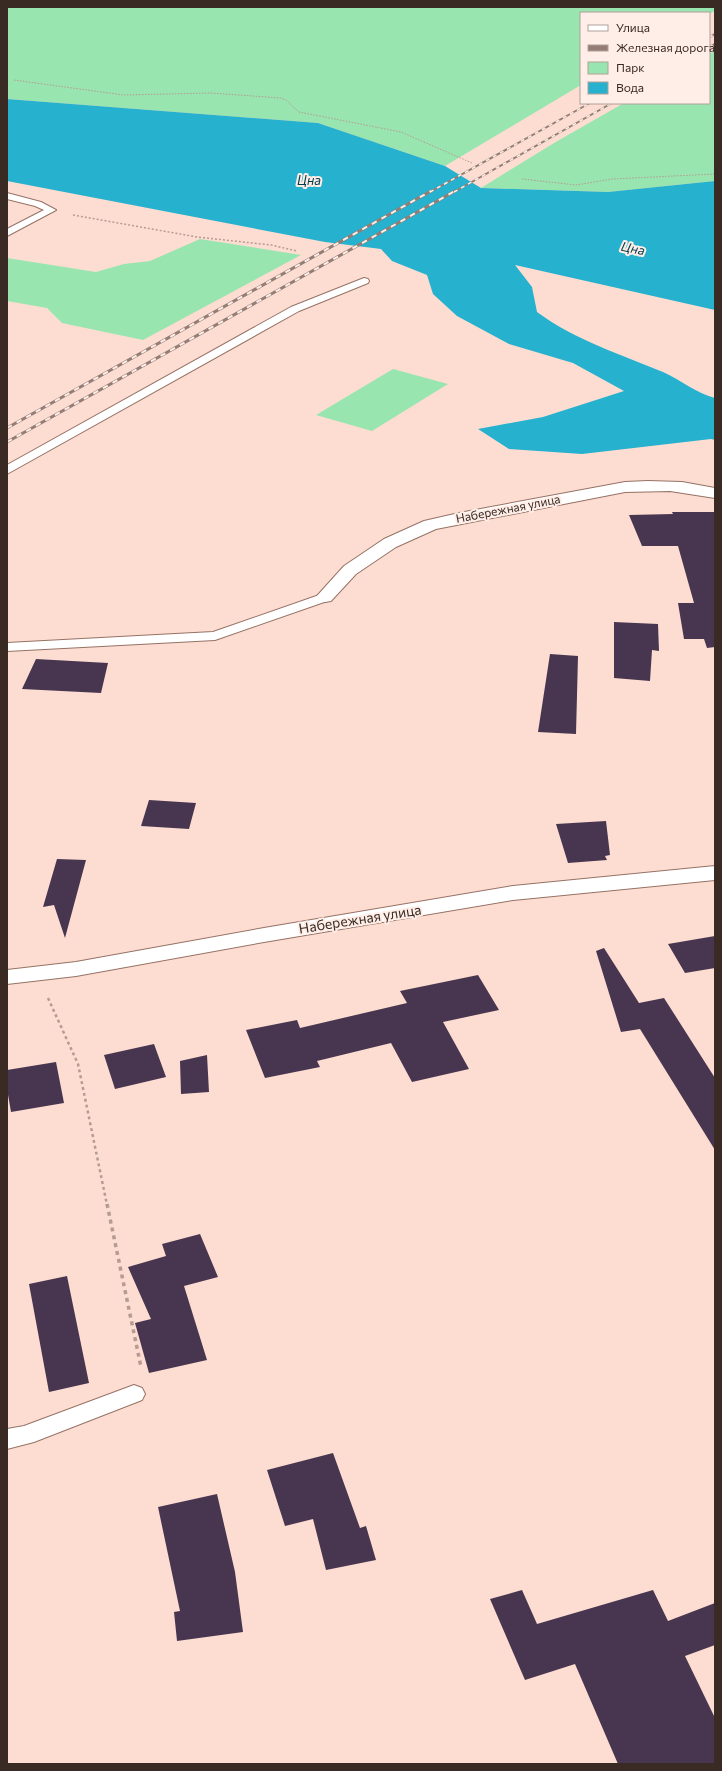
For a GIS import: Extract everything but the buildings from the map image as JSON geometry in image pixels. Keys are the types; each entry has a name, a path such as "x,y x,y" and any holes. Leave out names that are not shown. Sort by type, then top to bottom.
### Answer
{"street":[{"name":"Набережная улица","path":"325,597 350,570 390,542 430,525 459,518 640,485 675,486 715,493"},
{"name":"Набережная улица","path":"7,977 76,969 264,935 513,893 715,873"}],"lane":[{"path":"7,196 38,204 51,210"},
{"path":"7,233 51,210"},
{"path":"7,470 295,309 364,280"},
{"path":"7,648 215,636 325,597"},
{"path":"7,1439 26,1435 134,1394"}],"path":[{"path":"14,80 123,95 210,93 281,98 286,100 299,112 401,132 472,163"},
{"path":"522,179 576,185 612,179 715,174"},
{"path":"51,210 197,237 271,245 297,251"},
{"path":"37,974 78,1064 144,1380 134,1394"}],"green space":[{"path":"7,7 715,7 715,11 710,14 710,12 580,12 580,86 445,166 318,123 7,99"},
{"path":"715,51 715,181 608,192 481,188 554,143 622,104 710,104 710,54"},
{"path":"200,239 301,255 143,340 62,323 47,308 7,301 7,258 96,272 124,264 150,261"},
{"path":"393,369 448,384 372,431 316,415"}],"water":[{"name":"Цна","path":"7,99 318,123 445,166 481,188 608,192 715,181 715,310 515,265 532,287 537,312 552,322 582,339 670,375 701,393 715,398 715,440 711,439 582,454 509,449 478,429 543,417 624,391 573,363 509,344 457,316 433,294 427,275 392,261 381,249 325,242 7,181"}],"railway":[{"path":"710,36 715,34"},
{"path":"710,46 715,44"},
{"path":"430,192 588,104"},
{"path":"454,192 610,104"},
{"path":"7,428 431,191"},
{"path":"7,442 455,191"}]}
